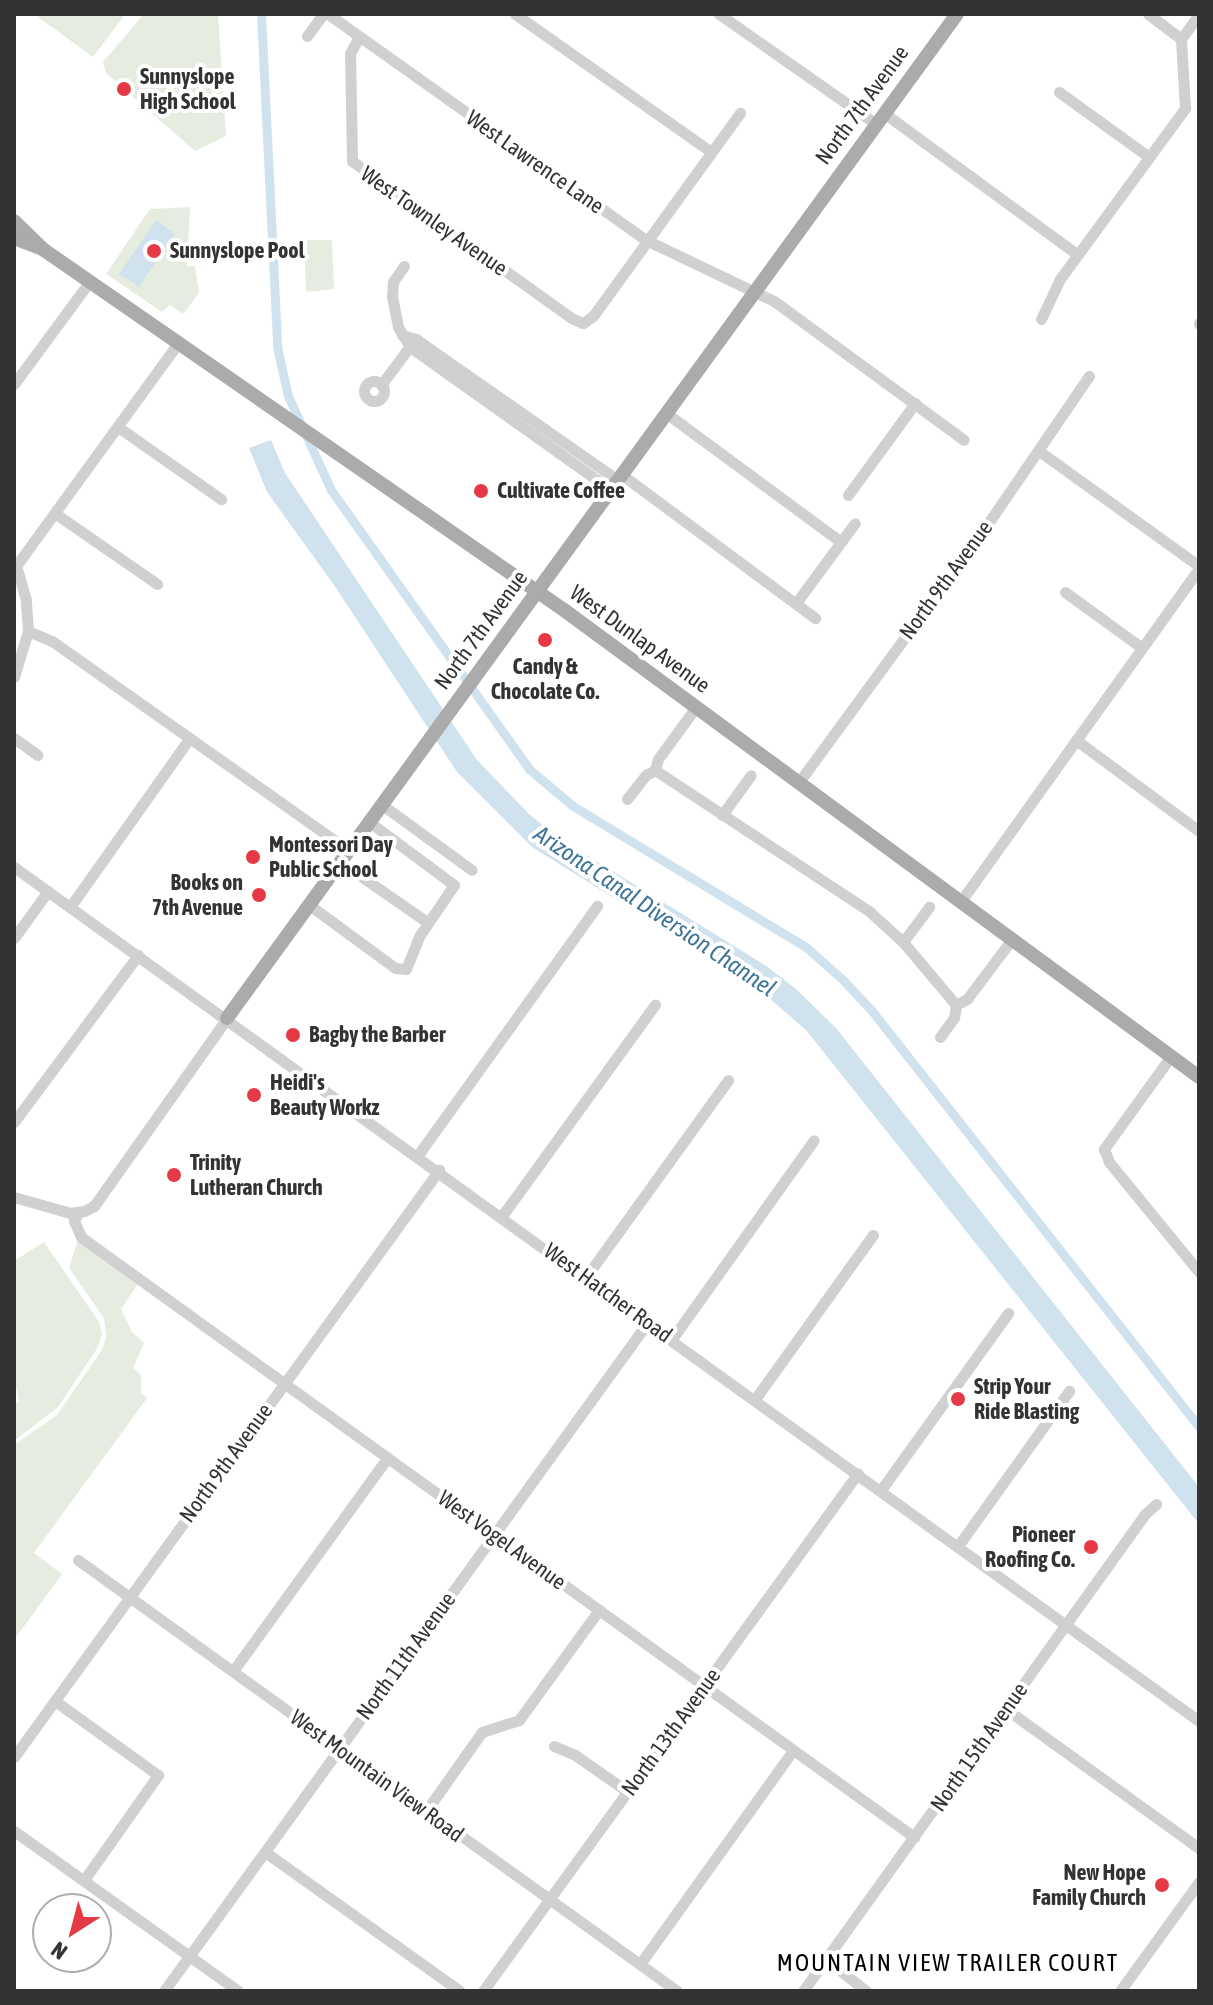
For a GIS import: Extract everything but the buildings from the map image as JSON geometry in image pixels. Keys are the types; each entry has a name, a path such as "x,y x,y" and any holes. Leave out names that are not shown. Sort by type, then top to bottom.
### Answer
{"main road":[{"name":"North 7th Avenue","path":"227,1018 957,14"},
{"name":"West Dunlap Avenue","path":"14,221 44,250 537,591 1199,1077"},
{"name":"West Dunlap Avenue","path":"14,238 44,250"}],"street":[{"path":"307,36 325,14"},
{"name":"West Lawrence Lane","path":"325,14 646,240 754,290 964,440"},
{"path":"515,14 711,152"},
{"path":"719,14 880,118 1077,254"},
{"path":"1148,14 1181,39"},
{"path":"1041,319 1060,279 1077,254 1185,108 1181,39 1199,14"},
{"name":"West Townley Avenue","path":"359,37 350,53 352,161 571,318 583,323 593,316 646,240"},
{"path":"1059,92 1149,157"},
{"path":"646,240 740,113"},
{"path":"404,266 392,290 402,335 815,618"},
{"path":"14,384 90,281"},
{"path":"14,677 28,631 26,600 15,565 56,514 179,342"},
{"path":"381,385 413,343"},
{"name":"North 9th Avenue","path":"799,782 1039,451 1089,376"},
{"path":"848,495 915,403"},
{"path":"666,413 841,542"},
{"path":"118,427 221,499"},
{"path":"961,901 1199,568 1039,451"},
{"path":"56,514 157,584"},
{"path":"796,603 855,523"},
{"path":"1065,592 1142,648"},
{"path":"28,631 52,641 189,739 344,855 427,922"},
{"path":"627,799 646,775 655,770 658,759 696,707"},
{"path":"14,738 37,755"},
{"path":"70,907 189,739"},
{"path":"1076,740 1199,831"},
{"path":"655,770 857,902 903,942 956,1005 954,1018 940,1037"},
{"path":"722,815 751,775"},
{"path":"381,804 472,870"},
{"path":"308,904 395,968 406,969 427,922 454,885 368,821"},
{"name":"West Hatcher Road","path":"14,867 439,1170 1199,1721"},
{"path":"14,938 48,891"},
{"path":"418,1155 597,906"},
{"path":"903,942 929,907"},
{"path":"956,1005 967,999 1012,939"},
{"path":"14,1122 138,955"},
{"path":"502,1216 655,1005"},
{"name":"North 7th Avenue","path":"78,1213 90,1209 99,1198 227,1018"},
{"path":"1171,1056 1104,1149 1109,1162 1199,1272"},
{"path":"586,1277 728,1080"},
{"path":"672,1339 814,1140"},
{"name":"North 9th Avenue","path":"14,1757 439,1170"},
{"path":"14,1197 78,1213"},
{"name":"West Vogel Avenue","path":"78,1213 89,1243 914,1837"},
{"path":"755,1399 873,1235"},
{"path":"881,1490 1008,1313"},
{"name":"North 11th Avenue","path":"164,1991 648,1322"},
{"path":"958,1546 1069,1391"},
{"path":"233,1671 387,1458"},
{"name":"North 13th Avenue","path":"483,1991 858,1473"},
{"name":"North 15th Avenue","path":"803,1991 1066,1624 1156,1504"},
{"name":"West Mountain View Road","path":"78,1560 677,1991"},
{"path":"426,1811 482,1732 513,1725 519,1720 599,1610"},
{"path":"55,1701 158,1775 84,1880"},
{"path":"1006,1709 1199,1848"},
{"path":"554,1746 575,1755 628,1792"},
{"path":"640,1964 793,1750"},
{"path":"14,1831 238,1991"},
{"path":"265,1852 460,1991"},
{"path":"1120,1991 1199,1882"},
{"path":"826,1959 866,1991"}],"shaded area":[{"path":"40,14 124,16 93,57 38,17"},
{"path":"144,14 218,14 226,136 195,151 106,73 103,62"},
{"name":"Sunnyslope Pool","path":"190,207 187,266 195,266 199,293 183,314 170,305 162,312 106,274 150,209"},
{"path":"304,240 332,240 334,289 306,292"},
{"path":"78,1240 138,1284 121,1309 132,1332 144,1343 133,1368 141,1375 141,1393 147,1398 34,1553 62,1574 14,1640 14,1445 57,1415 102,1350 106,1337 104,1318 69,1268"},
{"path":"44,1242 99,1322 102,1334 98,1347 58,1407 14,1441 14,1405 19,1401 14,1378 14,1261"}],"water":[{"path":"156,220 175,234 139,287 119,274"},
{"name":"Arizona Canal Diversion Channel","path":"271,440 285,473 477,760 529,814 556,836 765,965 796,989 836,1028 1199,1487 1199,1524 806,1030 755,986 532,847 457,772 336,588 267,492 249,448"}],"waterway":[{"path":"261,14 277,347 288,396 331,490 529,769 573,806 806,947 843,980 872,1011 1199,1427"}],"place":[{"name":"Sunnyslope High School","path":"124,89"},
{"name":"Sunnyslope Pool","path":"154,251"},
{"name":"Cultivate Coffee","path":"481,491"},
{"name":"Candy & Chocolate Co.","path":"545,640"},
{"name":"Montessori Day Public School","path":"253,857"},
{"name":"Books on 7th Avenue","path":"259,895"},
{"name":"Bagby the Barber","path":"293,1035"},
{"name":"Heidi's Beauty Workz","path":"254,1095"},
{"name":"Trinity Lutheran Church","path":"174,1175"},
{"name":"Strip Your Ride Blasting","path":"958,1399"},
{"name":"Pioneer Roofing Co.","path":"1091,1547"},
{"name":"New Hope Family Church","path":"1162,1885"}],"district":[{"name":"MOUNTAIN VIEW TRAILER COURT","path":"948,1963"}]}
